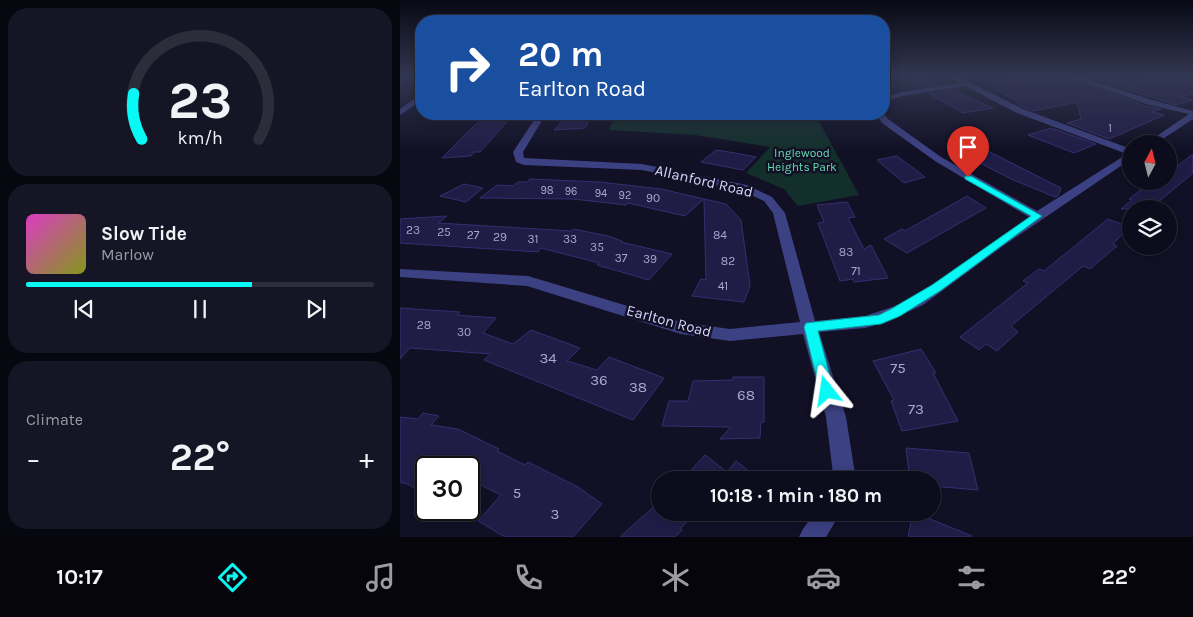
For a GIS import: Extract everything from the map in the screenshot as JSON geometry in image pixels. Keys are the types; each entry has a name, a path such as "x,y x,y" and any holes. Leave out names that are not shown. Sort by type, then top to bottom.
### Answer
{"street":[{"path":"1001,101 1122,150"},
{"path":"1146,101 1193,114"},
{"path":"400,113 415,102"},
{"path":"1162,135 1193,114"},
{"name":"Allanford Road","path":"538,120 518,152 517,156 524,162 642,167 744,187 754,190 768,199 779,213 804,310 836,417 844,471"},
{"path":"884,120 938,159 1037,216"},
{"name":"Earlton Road","path":"400,273 528,281 682,328 708,333 730,335 865,322 881,319 936,288 1037,216 1122,160"},
{"path":"811,537 823,521"}],"green space":[{"name":"Inglewood Heights Park","path":"613,120 818,120 859,195 798,206 784,189 746,173 770,147 695,135 609,130"}],"building":[{"path":"942,101 977,101 993,108 963,113"},
{"path":"1017,101 1132,101 1161,109 1152,112 1164,115 1109,139 1067,123 1081,119 1077,102 1033,111 1019,105 1020,103"},
{"path":"1164,101 1189,101 1176,105"},
{"path":"480,120 509,120 480,152 474,152 471,156 442,158"},
{"path":"563,120 589,120 585,128 554,130"},
{"path":"1051,128 1096,144 1074,153 1028,135"},
{"path":"976,145 1061,188 1058,196 1055,197 1011,179 955,150"},
{"path":"716,150 756,157 743,170 701,162"},
{"path":"1193,154 1193,173 1178,186 1178,165"},
{"path":"897,156 925,177 904,183 877,160"},
{"path":"530,179 600,182 661,189 726,204 741,220 750,286 744,302 692,296 701,279 706,280 704,199 685,216 628,203 626,205 573,199 480,198 497,185 513,186 518,182 527,182"},
{"path":"464,184 483,188 466,202 440,196"},
{"path":"1140,190 1173,190 1161,200 1129,199"},
{"path":"967,196 986,208 907,253 884,239 902,229 905,231"},
{"path":"847,202 855,217 848,218 864,249 871,245 888,278 854,282 853,279 840,281 818,223 824,222 817,205"},
{"path":"447,216 438,223 571,231 574,229 608,236 621,242 672,254 649,280 597,265 599,263 541,248 538,252 400,243 400,219"},
{"path":"1108,219 1122,224 1122,234 1113,244 1117,246 1090,269 1083,266 1011,326 1018,332 997,351 986,344 979,350 960,337 1028,283 1023,281 1039,269 1044,271"},
{"path":"400,308 460,312 457,315 496,318 483,333 513,344 531,330 580,348 567,361 597,370 609,357 664,378 633,420 484,360 491,354 410,348 400,359"},
{"path":"921,349 936,373 933,373 958,421 902,431 891,401 894,400 873,361"},
{"path":"733,377 764,377 764,422 761,422 760,438 720,439 731,427 662,426 669,401 688,401 693,381 733,380"},
{"path":"423,413 439,416 431,425 458,429 499,449 497,451 525,465 528,462 578,487 602,504 573,537 505,537 478,521 501,495 480,484 480,456 415,456 415,488 400,482 400,417 418,419"},
{"path":"906,448 969,453 978,490 941,487 941,471 909,471"},
{"path":"705,455 726,471 690,471"},
{"path":"736,461 749,471 728,471"},
{"path":"651,509 651,521 688,521 675,537 620,537"},
{"path":"911,521 935,521 972,536 972,537 908,537"}],"route":[{"path":"827,391 810,327 881,319 936,288 1037,216 968,177"}]}
